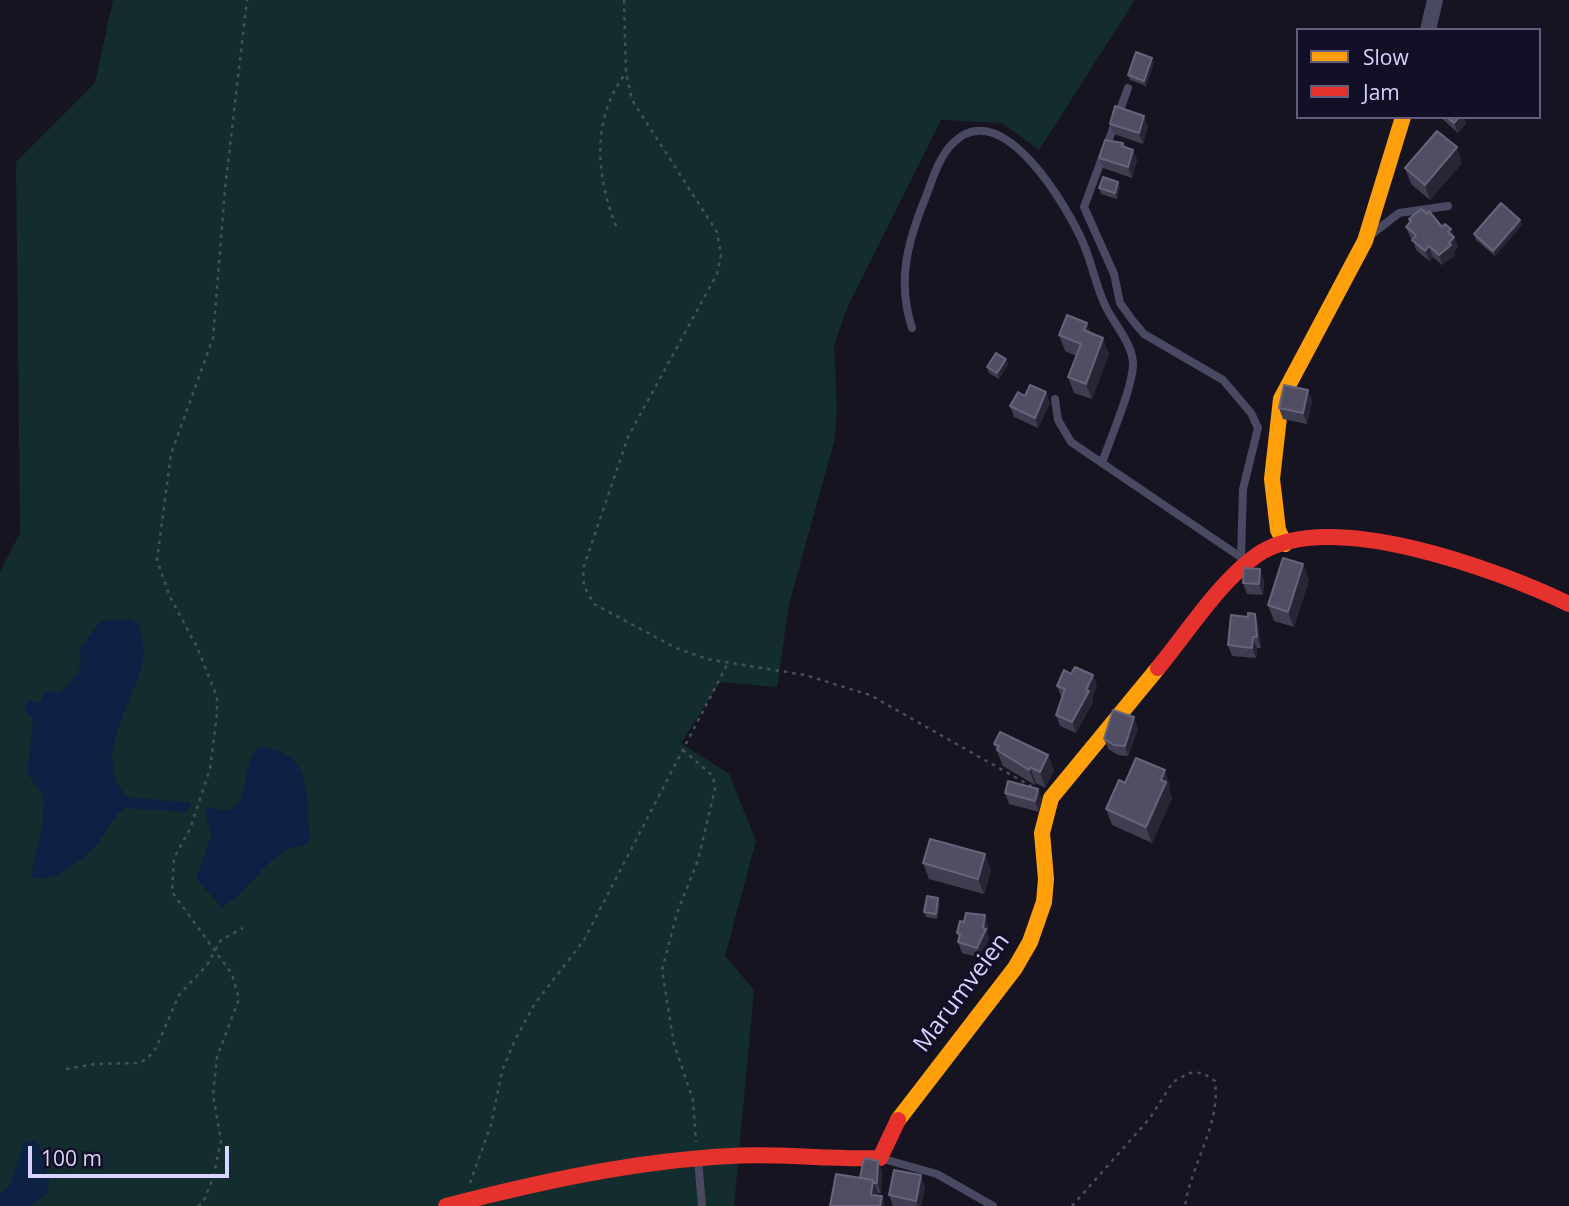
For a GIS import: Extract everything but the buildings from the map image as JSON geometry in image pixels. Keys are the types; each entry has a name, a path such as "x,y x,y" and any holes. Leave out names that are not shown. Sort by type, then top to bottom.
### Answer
{"street":[{"path":"1428,28 1435,0"},
{"path":"1284,544 1278,530 1272,479 1274,441 1281,399 1365,241 1402,119"},
{"name":"Marumveien","path":"880,1158 904,1109 1015,968 1030,942 1044,902 1046,879 1042,833 1051,798 1244,559 1268,549 1307,539 1406,548 1461,560 1543,590 1569,604"},
{"path":"446,1206 558,1178 698,1159 731,1156 880,1158"}],"lane":[{"path":"1128,88 1084,207 1114,274 1120,303 1144,334 1223,380 1237,392 1258,428 1274,441"},
{"path":"912,328 905,305 905,264 911,233 940,162 962,135 991,132 1008,139 1033,164 1065,210 1084,244 1105,305 1130,351 1131,375 1102,463"},
{"path":"1365,241 1399,214 1448,206"},
{"path":"1055,399 1058,419 1071,442 1244,559"},
{"path":"1244,559 1243,489 1258,428"},
{"path":"880,1158 937,1174 993,1206"},
{"path":"698,1159 702,1206"}],"path":[{"path":"198,1206 203,1203 213,1178 221,1141 213,1094 217,1057 239,999 232,974 172,892 174,858 190,829 210,769 217,697 197,647 170,597 157,560 171,454 213,338 225,189 247,0"},
{"path":"624,0 626,73 632,100 717,232 721,255 717,274 628,437 583,569 583,586 594,604 676,648 728,663 805,675 870,695 1051,798"},
{"path":"616,226 605,196 601,149 607,101 626,73"},
{"path":"464,1201 491,1125 502,1071 515,1040 534,1005 584,940 728,663"},
{"path":"683,750 713,776 715,789 698,860 677,913 662,970 674,1044 693,1100 698,1159"},
{"path":"66,1069 95,1064 138,1063 147,1059 156,1048 179,995 207,965 221,940 243,928"},
{"path":"1072,1206 1150,1118 1172,1082 1189,1073 1203,1073 1214,1081 1216,1094 1210,1126 1188,1183 1185,1206"}],"green space":[{"path":"113,0 1135,0 1039,150 1002,123 941,120 848,306 834,345 837,411 834,442 789,604 777,687 720,682 681,743 729,774 756,841 725,956 754,990 734,1206 0,1206 0,572 20,533 16,162 95,83"}],"water":[{"path":"129,619 139,624 144,656 115,737 112,754 115,776 124,794 129,797 191,803 187,812 125,808 98,843 68,869 49,877 31,876 43,823 44,797 27,773 33,720 24,709 28,701 40,702 46,691 59,693 74,679 80,664 80,649 100,622"},
{"path":"260,746 291,758 299,768 307,793 310,839 307,845 293,848 270,862 222,907 196,879 212,833 205,814 208,807 230,810 236,806 243,791 250,761"},
{"path":"37,1140 49,1180 48,1193 30,1206 0,1206 0,1195 11,1182 24,1142"}],"traffic: slow":[{"path":"1285,544 1278,530 1272,479 1281,399 1365,241 1402,119"},
{"path":"898,1120 1015,968 1030,942 1044,902 1046,879 1042,833 1051,798 1158,668"}],"traffic: jam":[{"path":"1158,668 1204,608 1243,566 1257,555 1288,542 1326,537 1368,540 1413,548 1500,575 1569,604"},
{"path":"446,1206 551,1181 694,1159 749,1155 880,1158 898,1120"}]}
